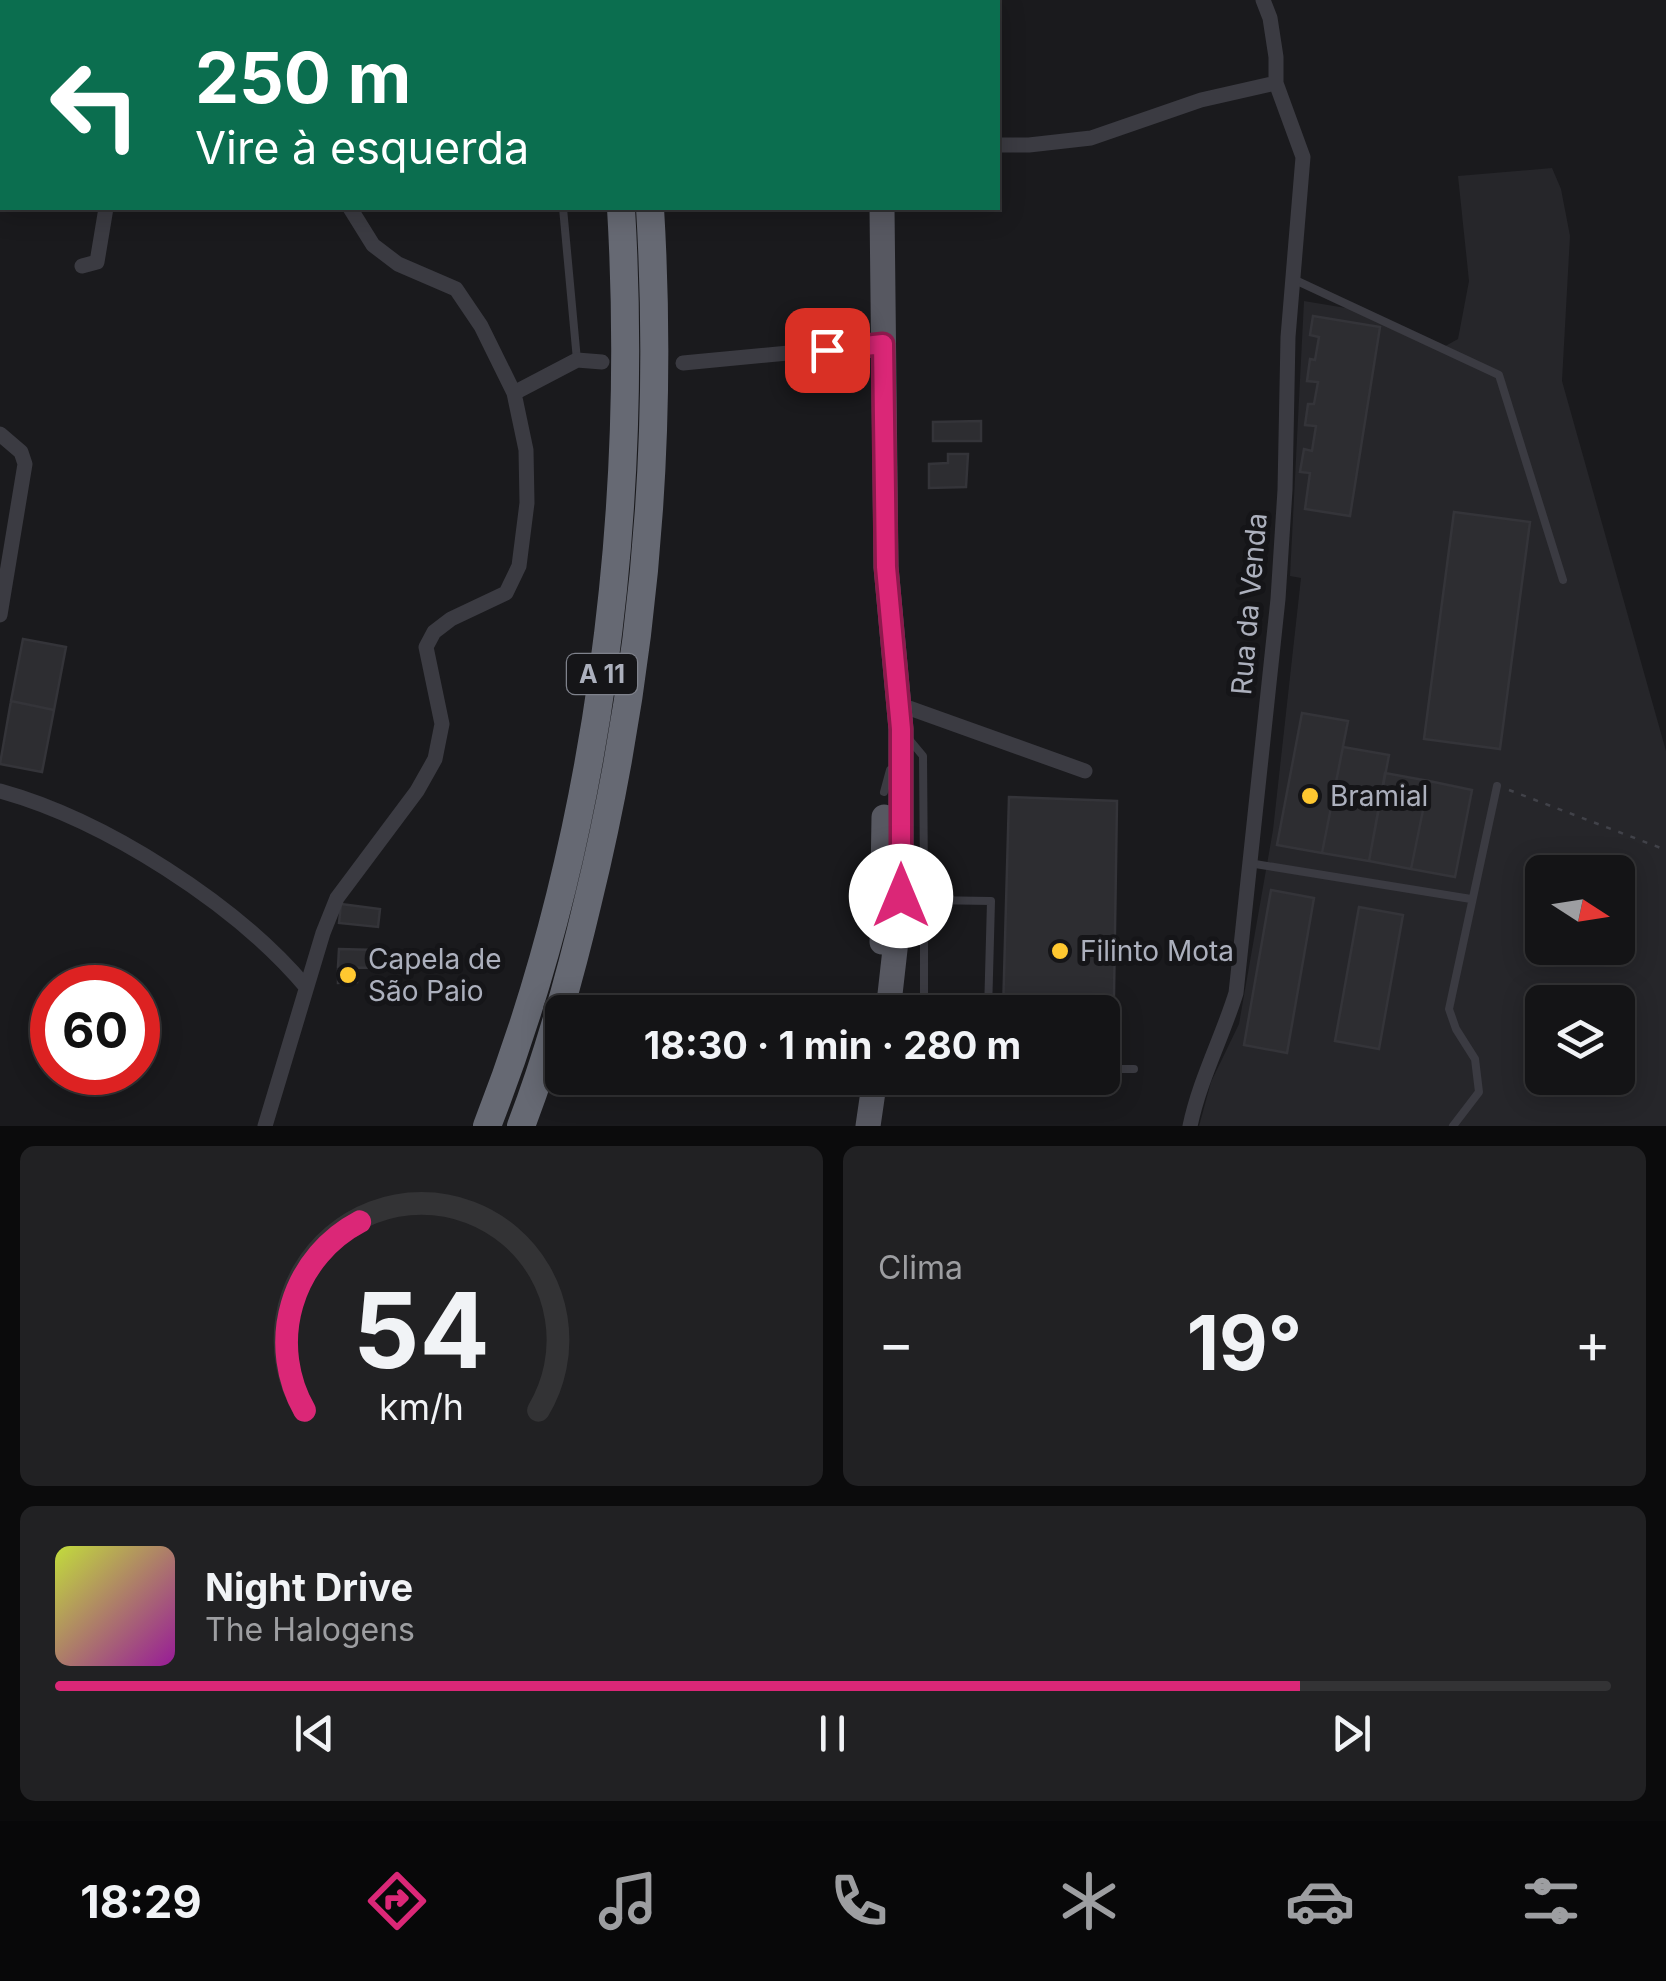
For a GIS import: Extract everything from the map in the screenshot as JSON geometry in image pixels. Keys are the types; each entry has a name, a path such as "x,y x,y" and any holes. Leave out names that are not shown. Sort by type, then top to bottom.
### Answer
{"highway":[{"name":"A 11","path":"487,1126 540,970 599,700 617,538 625,391 621,210"},
{"name":"A 11","path":"521,1126 568,986 629,707 650,529 655,386 650,210"}],"main road":[{"path":"879,995 884,824 882,618 886,567 882,210"},
{"path":"886,567 904,734 914,898 892,995"},
{"path":"868,1126 873,1095"}],"street":[{"name":"Rua da Venda","path":"1190,1126 1195,1102 1236,993 1278,599 1293,279 1303,157 1276,83 1276,57 1264,0"},
{"path":"1000,145 1090,138 1201,100 1276,83"},
{"path":"82,266 98,262 106,210"},
{"path":"265,1126 306,986 337,898 418,790 435,759 442,724 426,647 434,632 451,620 506,593 519,566 527,503 526,450 514,393 482,326 456,289 398,264 373,245 351,210"},
{"path":"683,363 883,344"},
{"path":"514,393 577,360 602,362"},
{"path":"0,434 21,452 25,464 0,615"},
{"path":"904,734 1084,772"},
{"path":"0,791 59,810 188,885 275,950 306,986"}],"lane":[{"path":"563,210 577,360"},
{"path":"1293,279 1499,375 1564,580"},
{"path":"884,792 904,734 922,756 924,878 914,898 923,995"},
{"path":"1454,1126 1479,1092 1475,1059 1448,1010 1497,786"},
{"path":"884,824 891,852 891,879 914,898 991,901 988,995"},
{"path":"1249,863 1471,899"},
{"path":"914,898 924,878"},
{"path":"1120,1069 1134,1069"}],"path":[{"path":"1497,786 1666,850"}],"shaded area":[{"path":"1552,168 1561,189 1570,236 1562,381 1666,751 1666,1126 1199,1126 1211,1082 1239,1024 1273,830 1301,578 1290,576 1304,301 1358,310 1440,349 1458,339 1469,281 1458,176"}],"building":[{"path":"1313,316 1380,327 1350,516 1305,509 1310,473 1300,472 1304,449 1312,451 1316,426 1305,425 1308,404 1314,404 1318,382 1307,381 1319,337 1310,335"},
{"path":"981,421 981,441 933,441 933,422"},
{"path":"948,454 968,454 966,487 929,488 929,464 948,463"},
{"path":"1454,512 1530,522 1500,749 1424,739"},
{"path":"23,639 66,647 54,710 11,701"},
{"path":"11,701 54,710 42,772 0,764"},
{"name":"Bramial","path":"1302,713 1348,721 1322,853 1277,845"},
{"path":"1343,747 1389,755 1369,861 1322,853"},
{"path":"1385,773 1429,781 1411,869 1369,861"},
{"path":"1429,781 1472,790 1455,877 1411,869"},
{"name":"Filinto Mota","path":"1009,797 1117,801 1114,995 1003,995"},
{"path":"1271,890 1314,898 1287,1053 1244,1045"},
{"path":"341,904 380,909 378,927 339,923"},
{"path":"1359,907 1403,915 1379,1049 1335,1041"},
{"path":"339,949 376,950 375,968 338,967"},
{"name":"Capela de São Paio","path":"338,967 357,968 357,982 338,983"}],"place":[{"name":"Bramial","path":"1310,796"},
{"name":"Filinto Mota","path":"1060,951"},
{"name":"Capela de São Paio","path":"348,975"}],"route":[{"path":"827,350 883,344 886,567 901,729 901,896"}]}
